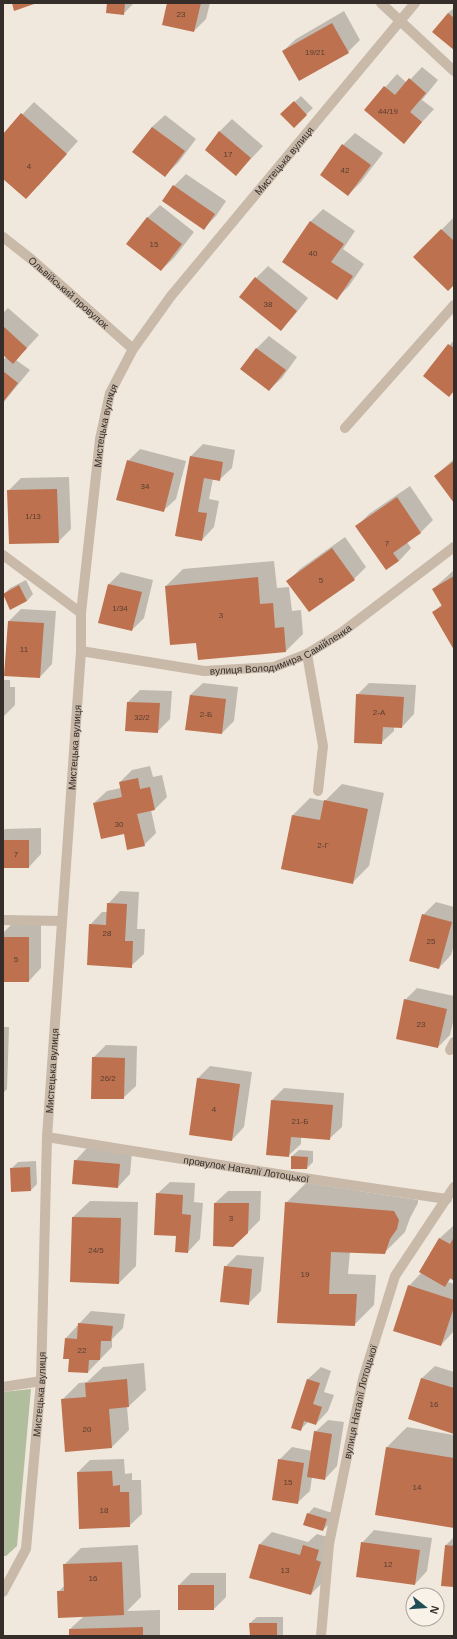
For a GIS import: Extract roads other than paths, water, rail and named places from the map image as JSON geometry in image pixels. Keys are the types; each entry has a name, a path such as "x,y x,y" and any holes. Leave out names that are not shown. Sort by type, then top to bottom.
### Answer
{"street":[{"path":"380,3 454,71"},
{"name":"Мистецька вулиця","path":"3,1592 26,1549 41,1381 47,1137 81,651 81,613 100,439 110,393 133,349 171,296 415,3"},
{"name":"Ольвійський провулок","path":"3,237 31,259 133,349"},
{"path":"345,428 454,305"},
{"name":"вулиця Володимира Самійленка","path":"81,651 204,670 274,667 307,654 341,633 454,547"},
{"path":"3,555 81,613"},
{"path":"307,654 323,746 318,791"},
{"path":"3,920 62,921"},
{"name":"провулок Наталії Лотоцької","path":"47,1137 294,1178 447,1199"},
{"name":"вулиця Наталії Лотоцької","path":"321,1636 329,1544 362,1379 395,1276 454,1187"},
{"path":"3,1387 41,1381"}]}
